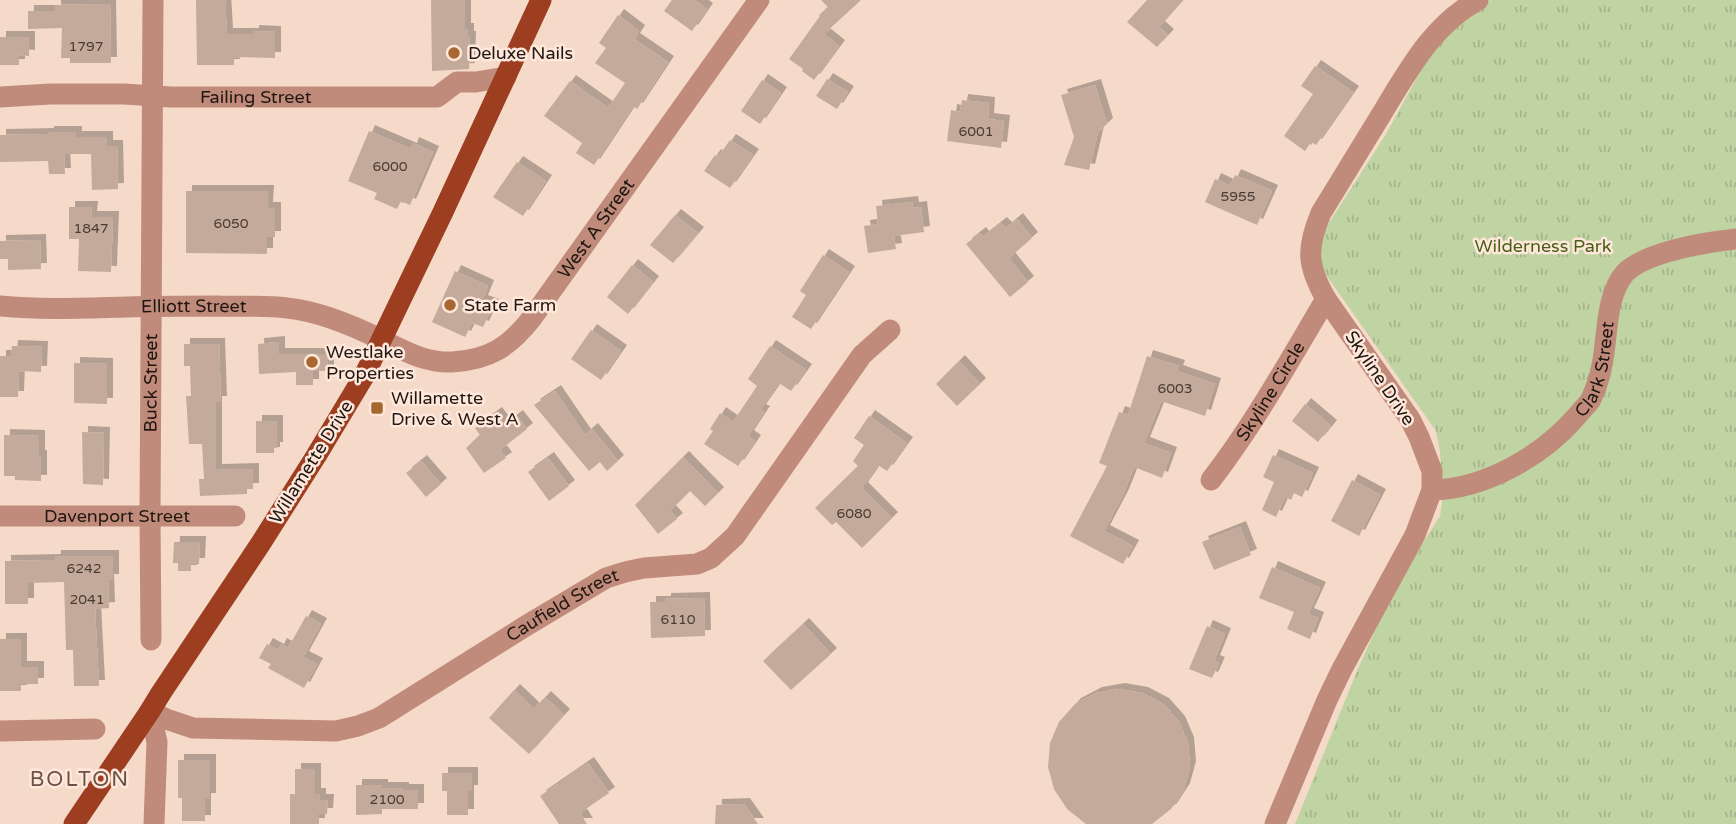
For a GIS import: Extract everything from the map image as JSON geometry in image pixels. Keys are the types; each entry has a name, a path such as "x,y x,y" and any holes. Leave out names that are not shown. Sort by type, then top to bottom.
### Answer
{"main road":[{"name":"Willamette Drive","path":"74,824 261,543 364,376 541,0"}],"street":[{"name":"Buck Street","path":"151,640 153,0"},
{"name":"West A Street","path":"382,340 418,358 452,362 489,355 516,337 553,290 759,0"},
{"name":"Skyline Drive","path":"1432,490 1432,471 1410,419 1326,299 1313,275 1311,240 1321,213 1423,49 1448,21 1478,0"},
{"name":"Failing Street","path":"0,97 62,94 437,97 457,82 478,82 506,77"},
{"name":"Clark Street","path":"1432,490 1460,488 1502,472 1551,441 1571,422 1590,400 1602,366 1606,328 1614,294 1625,274 1641,261 1662,254 1736,239"},
{"name":"Skyline Circle","path":"1211,480 1238,445 1326,299"},
{"name":"Elliott Street","path":"0,306 35,309 286,307 305,310 382,340"},
{"name":"Caufield Street","path":"150,711 193,728 336,731 358,726 379,718 606,578 644,568 697,564 711,558 736,536 862,355 890,330"},
{"path":"1275,824 1342,668 1415,535 1432,490"},
{"name":"Davenport Street","path":"0,516 235,516"},
{"path":"150,711 157,742 154,824"},
{"path":"0,731 95,729"}],"green space":[{"name":"Wilderness Park","path":"1491,0 1736,0 1736,824 1295,824 1393,590 1440,516 1443,496 1436,431 1326,275 1321,265 1320,252 1325,229 1386,134 1432,50 1482,4"}],"building":[{"path":"196,0 225,0 227,34 275,32 275,58 234,57 234,65 197,65"},
{"path":"431,0 465,0 465,29 468,29 470,37 469,69 432,71"},
{"path":"672,0 694,0 707,9 692,31 664,11"},
{"path":"821,0 861,0 824,34 839,46 814,80 789,59 819,15 828,7"},
{"path":"1147,0 1183,0 1159,27 1168,35 1157,47 1127,22"},
{"path":"110,4 111,63 70,63 70,58 61,58 62,28 28,29 28,11 55,11 55,5"},
{"path":"618,15 639,31 634,39 668,62 637,109 633,106 594,165 576,153 582,143 544,116 570,81 608,108 625,83 595,63 606,48 599,43"},
{"path":"0,37 29,37 29,56 19,55 19,65 0,65"},
{"path":"1315,66 1353,92 1316,145 1311,142 1305,151 1284,136 1313,94 1301,86"},
{"path":"827,79 848,92 837,109 816,96"},
{"path":"762,80 781,93 760,124 741,111"},
{"path":"1095,85 1107,124 1098,132 1089,170 1064,165 1074,137 1061,95"},
{"path":"962,100 989,103 988,119 1004,121 1001,148 947,141 951,110 960,112"},
{"path":"369,131 411,149 413,143 433,152 410,205 401,201 397,209 374,199 377,193 348,181"},
{"path":"76,132 76,137 107,137 107,146 117,146 118,189 92,190 91,154 64,154 65,174 49,174 48,161 0,162 0,135"},
{"path":"730,140 753,155 730,188 704,171"},
{"path":"517,162 546,181 523,216 493,197"},
{"path":"1235,175 1272,191 1257,225 1205,202 1215,179 1230,186"},
{"path":"186,191 268,191 267,208 275,208 275,237 267,237 267,254 186,253"},
{"path":"912,202 913,208 921,207 924,232 894,236 896,249 868,253 864,226 878,224 876,206"},
{"path":"69,207 92,207 91,217 113,217 111,272 78,271 79,239 69,239"},
{"path":"675,215 698,233 673,263 650,245"},
{"path":"1017,219 1032,238 1009,258 1028,282 1010,297 966,244 980,233 983,237 1001,223 1006,228"},
{"path":"40,240 41,269 8,270 8,259 0,259 0,241"},
{"path":"823,255 849,272 811,329 792,317 806,295 800,291"},
{"path":"632,265 653,282 628,314 607,297"},
{"path":"455,271 488,286 482,301 493,305 483,327 472,323 465,337 432,322"},
{"path":"591,330 621,351 601,380 571,359"},
{"path":"279,342 279,354 328,354 328,371 313,371 313,385 296,385 296,372 259,374 258,344"},
{"path":"184,344 219,344 221,402 216,402 216,470 253,469 253,489 247,489 247,494 200,496 199,479 204,479 202,444 189,444 186,396 191,396 190,366 184,366"},
{"path":"12,346 42,347 41,372 19,371 18,397 0,397 0,356 11,356"},
{"path":"770,346 806,370 791,391 779,383 760,410 764,412 748,436 755,441 738,466 704,444 720,413 733,422 757,386 748,379"},
{"path":"1147,356 1179,366 1177,371 1215,384 1205,416 1161,401 1144,443 1171,453 1162,478 1134,467 1104,531 1133,546 1123,564 1070,536 1107,466 1099,463 1119,412 1128,415"},
{"path":"959,361 980,384 957,406 936,384"},
{"path":"74,363 107,364 107,404 74,403"},
{"path":"555,391 585,435 592,429 618,461 607,471 600,462 589,471 534,405"},
{"path":"1305,404 1331,426 1318,442 1292,421"},
{"path":"496,413 505,425 517,416 527,429 500,450 506,458 484,473 466,448 480,435 475,428"},
{"path":"869,416 907,443 887,471 878,465 862,488 892,518 862,548 836,522 832,525 815,508 858,466 853,461 864,445 854,438"},
{"path":"256,421 277,421 277,448 274,448 274,453 256,453"},
{"path":"82,432 104,433 103,485 83,484"},
{"path":"4,435 39,436 41,481 15,480 15,476 4,476"},
{"path":"1273,455 1313,473 1302,497 1294,493 1291,500 1285,497 1276,517 1262,510 1274,482 1263,477"},
{"path":"683,457 718,493 705,506 690,491 670,511 677,519 658,534 635,505"},
{"path":"548,458 569,486 549,501 528,472"},
{"path":"421,461 441,484 426,497 406,473"},
{"path":"1352,480 1380,495 1359,536 1331,521"},
{"path":"1240,527 1251,555 1214,570 1202,542"},
{"path":"174,542 200,542 199,564 191,564 191,571 178,571 178,563 173,563"},
{"path":"55,556 113,556 113,580 108,580 109,608 95,609 99,686 74,686 73,650 66,650 64,582 28,583 28,604 5,604 5,561 55,560"},
{"path":"1272,567 1320,588 1308,614 1318,618 1310,639 1287,629 1294,612 1259,598"},
{"path":"704,598 705,636 651,638 650,602"},
{"path":"306,616 321,624 303,657 317,664 304,688 268,668 271,664 259,658 267,644 278,650 281,644 288,648"},
{"path":"803,624 831,654 791,690 763,661"},
{"path":"1207,626 1225,634 1214,661 1219,663 1212,678 1189,669"},
{"path":"0,639 21,639 21,667 38,667 38,684 21,684 21,691 0,691"},
{"path":"1119,689 1142,693 1163,704 1179,722 1188,743 1190,767 1184,789 1171,809 1152,824 1086,824 1067,809 1054,789 1048,767 1050,743 1059,722 1075,704 1096,693"},
{"path":"514,690 534,709 545,697 564,715 529,754 489,718"},
{"path":"178,760 210,760 210,799 205,799 205,821 182,821 182,798 178,798"},
{"path":"588,763 609,793 580,813 587,824 559,824 540,796"},
{"path":"295,769 315,769 315,794 320,794 320,800 328,800 327,814 319,814 319,824 290,824 290,794 295,794"},
{"path":"442,773 472,773 472,791 468,791 468,815 447,815 447,791 442,791"},
{"path":"356,785 418,790 418,809 382,809 382,814 356,815"},
{"path":"744,804 758,824 715,824 716,805"}],"place":[{"name":"Deluxe Nails","path":"454,53"},
{"name":"State Farm","path":"450,305"},
{"name":"Westlake Properties","path":"312,362"},
{"name":"Willamette Drive & West A","path":"377,408"}],"district":[{"name":"BOLTON","path":"80,779"}]}
